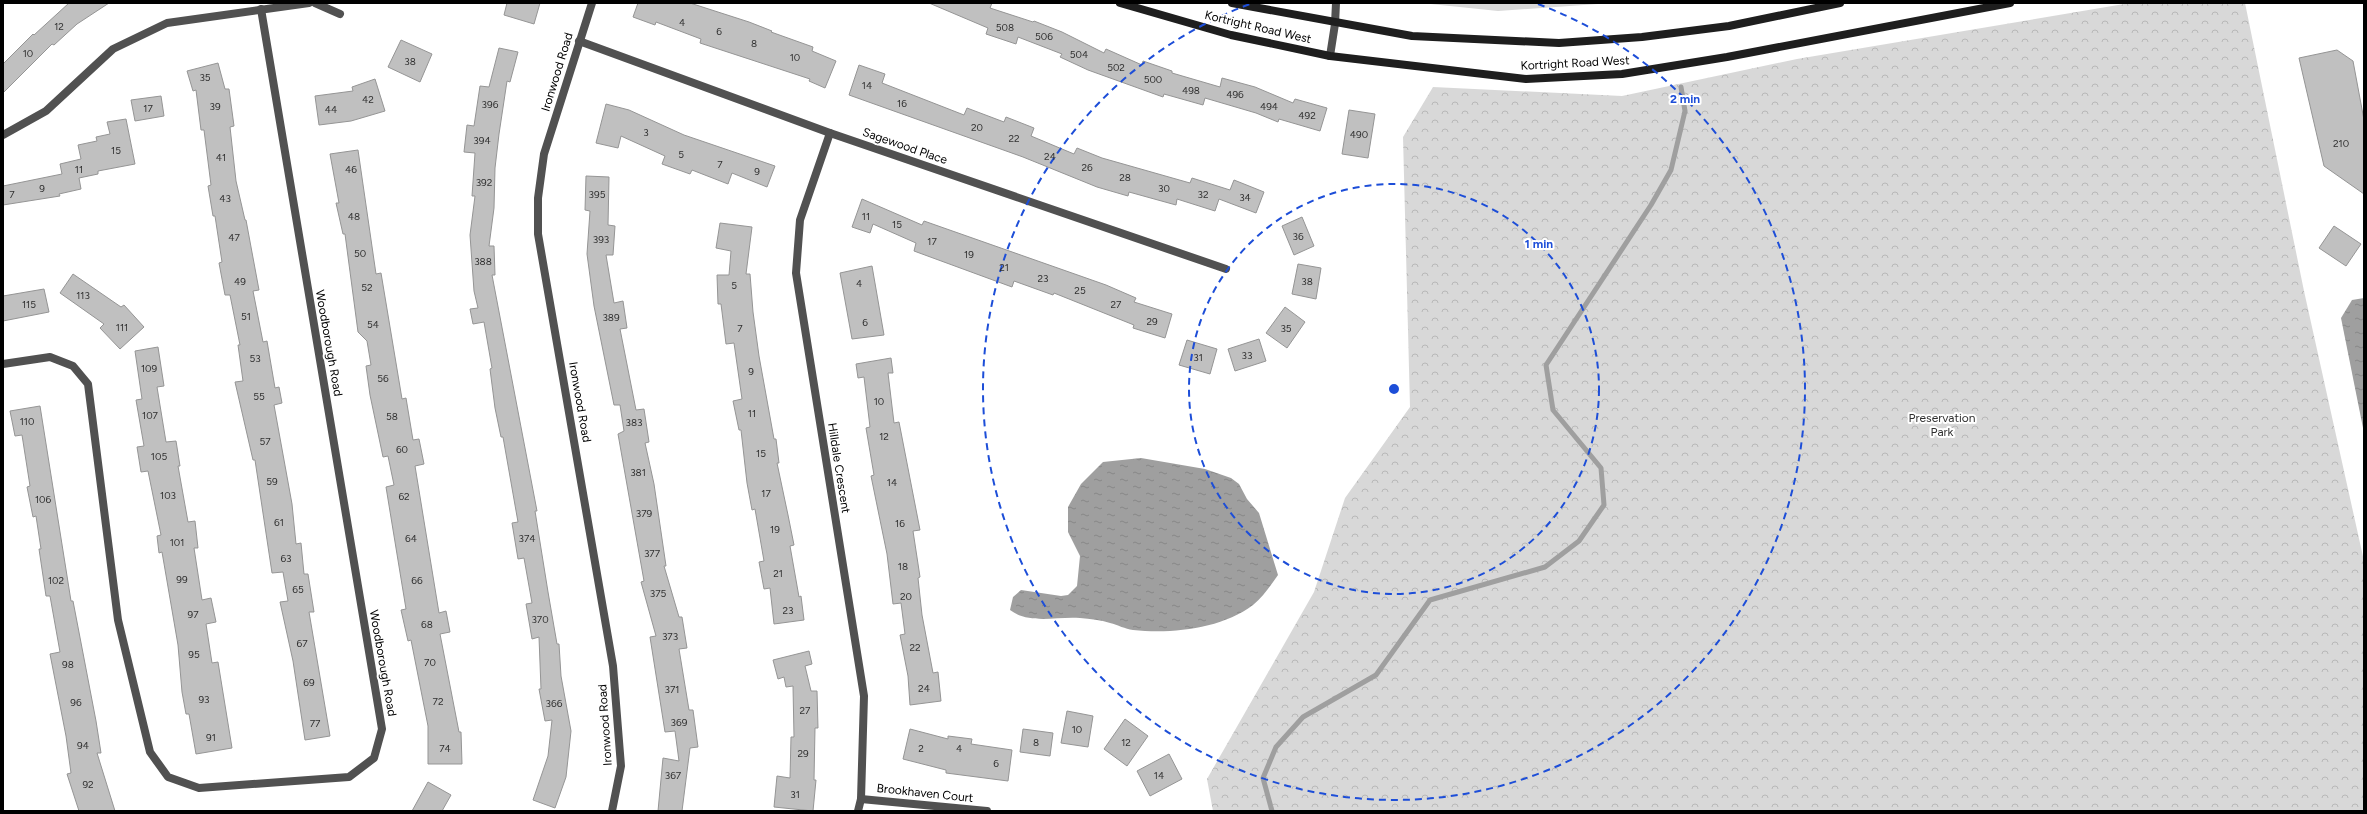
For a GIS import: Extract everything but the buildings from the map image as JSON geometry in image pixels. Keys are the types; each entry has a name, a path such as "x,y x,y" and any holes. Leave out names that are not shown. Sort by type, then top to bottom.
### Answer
{"street":[{"path":"3,135 46,111 112,49 167,23 309,3"},
{"path":"315,3 340,14"},
{"name":"Ironwood Road","path":"592,3 544,154 538,198 538,234 613,666 621,766 612,811"},
{"name":"Kortright Road West","path":"1120,3 1231,35 1330,56 1526,79 1622,74 1727,57 2010,3"},
{"name":"Kortright Road West","path":"1232,3 1335,24 1412,36 1559,43 1642,37 1729,26 1840,3"},
{"path":"1330,56 1335,24 1336,3"},
{"name":"Woodborough Road","path":"3,364 50,357 72,366 88,384 118,620 150,752 168,777 199,788 349,777 374,758 382,729 261,9"},
{"name":"Sagewood Place","path":"579,42 830,133 1226,269"},
{"name":"Hilldale Crescent","path":"830,133 800,220 796,273 864,696 861,799 858,811"},
{"name":"Brookhaven Court","path":"861,799 987,811"}],"green space":[{"path":"1421,3 1612,3 1498,11"},
{"name":"Preservation Park","path":"2130,3 2245,3 2304,291 2364,561 2364,811 1213,811 1207,779 1314,592 1345,498 1410,407 1403,137 1433,87 1622,96 1797,59"}],"water":[{"path":"2364,298 2364,433 2341,318 2352,300"},
{"path":"1141,458 1205,469 1231,478 1239,484 1247,499 1259,513 1278,575 1270,587 1253,605 1226,620 1211,625 1180,630 1133,630 1103,621 1080,618 1035,619 1018,615 1010,610 1013,597 1021,590 1061,596 1068,595 1077,586 1080,556 1068,532 1068,507 1081,484 1103,462"}],"waterway":[{"path":"1272,811 1263,778 1276,747 1303,717 1376,675 1430,600 1545,567 1579,541 1604,505 1601,468 1553,410 1546,365 1651,205 1671,170 1685,111 1681,87"}]}
